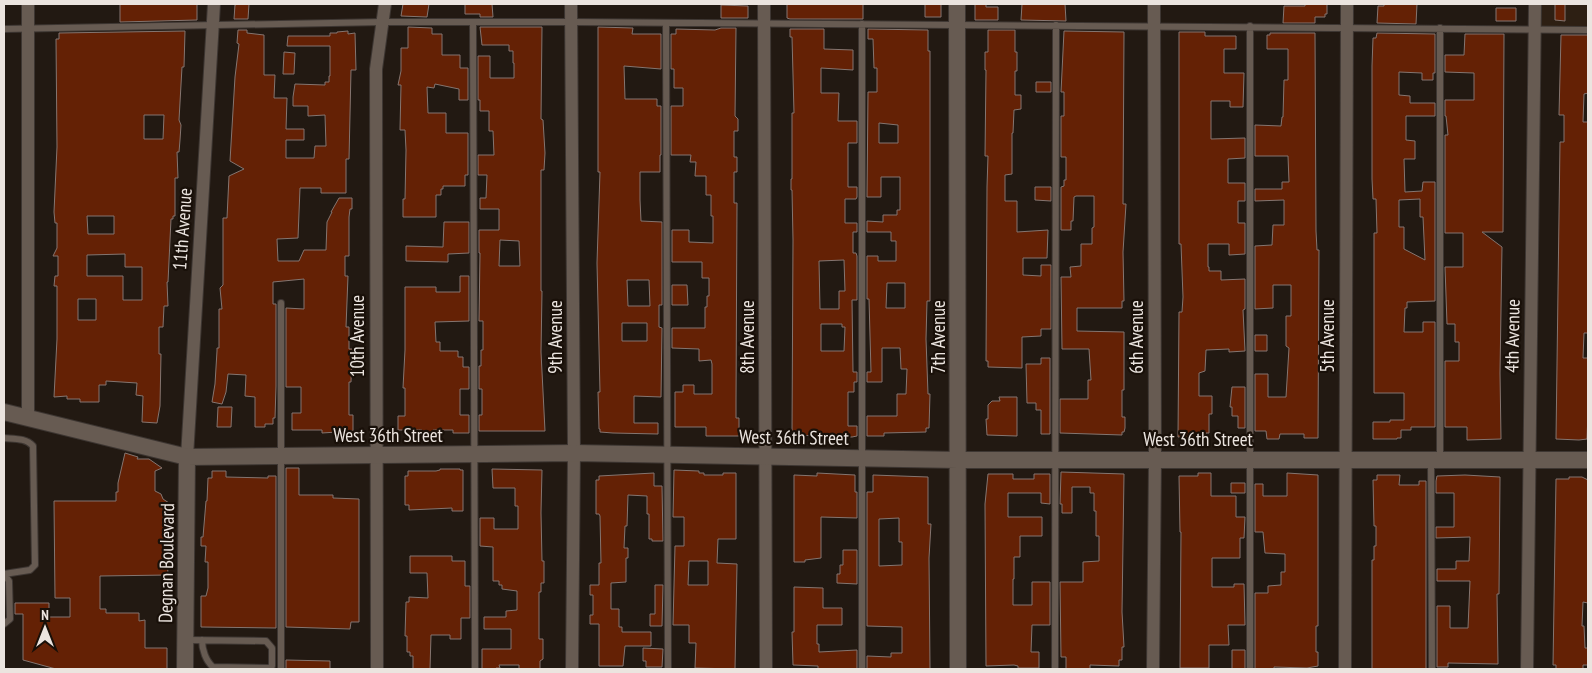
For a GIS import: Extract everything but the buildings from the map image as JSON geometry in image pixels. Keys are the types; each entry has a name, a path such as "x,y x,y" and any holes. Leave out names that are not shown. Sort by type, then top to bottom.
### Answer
{"street":[{"path":"28,4 28,418"},
{"name":"11th Avenue","path":"187,457 214,4"},
{"name":"10th Avenue","path":"377,669 376,69 385,4"},
{"name":"9th Avenue","path":"571,4 574,454 572,669"},
{"name":"8th Avenue","path":"764,4 766,669"},
{"name":"7th Avenue","path":"957,4 958,669"},
{"name":"6th Avenue","path":"1153,669 1155,460 1154,4"},
{"name":"5th Avenue","path":"1345,669 1347,4"},
{"name":"4th Avenue","path":"1527,669 1535,4"},
{"name":"West 36th Street","path":"4,412 187,457 574,454 958,460 1588,460"},
{"name":"Degnan Boulevard","path":"185,669 187,457"}],"lane":[{"path":"4,29 383,22 572,22 1154,25 1588,30"},
{"path":"473,22 475,669"},
{"path":"666,23 668,669"},
{"path":"862,24 862,669"},
{"path":"1055,669 1056,25"},
{"path":"1250,26 1250,669"},
{"path":"1432,669 1440,28"},
{"path":"281,303 281,669"},
{"path":"4,438 23,440 30,442 34,446 35,565 30,570 4,574"},
{"path":"4,574 10,581 10,619 4,624"},
{"path":"185,640 202,640 266,642 272,648 272,666 269,668 214,668 202,648 202,640"}],"shaded area":[{"path":"1535,4 1588,4 1588,30 1535,29"}]}
